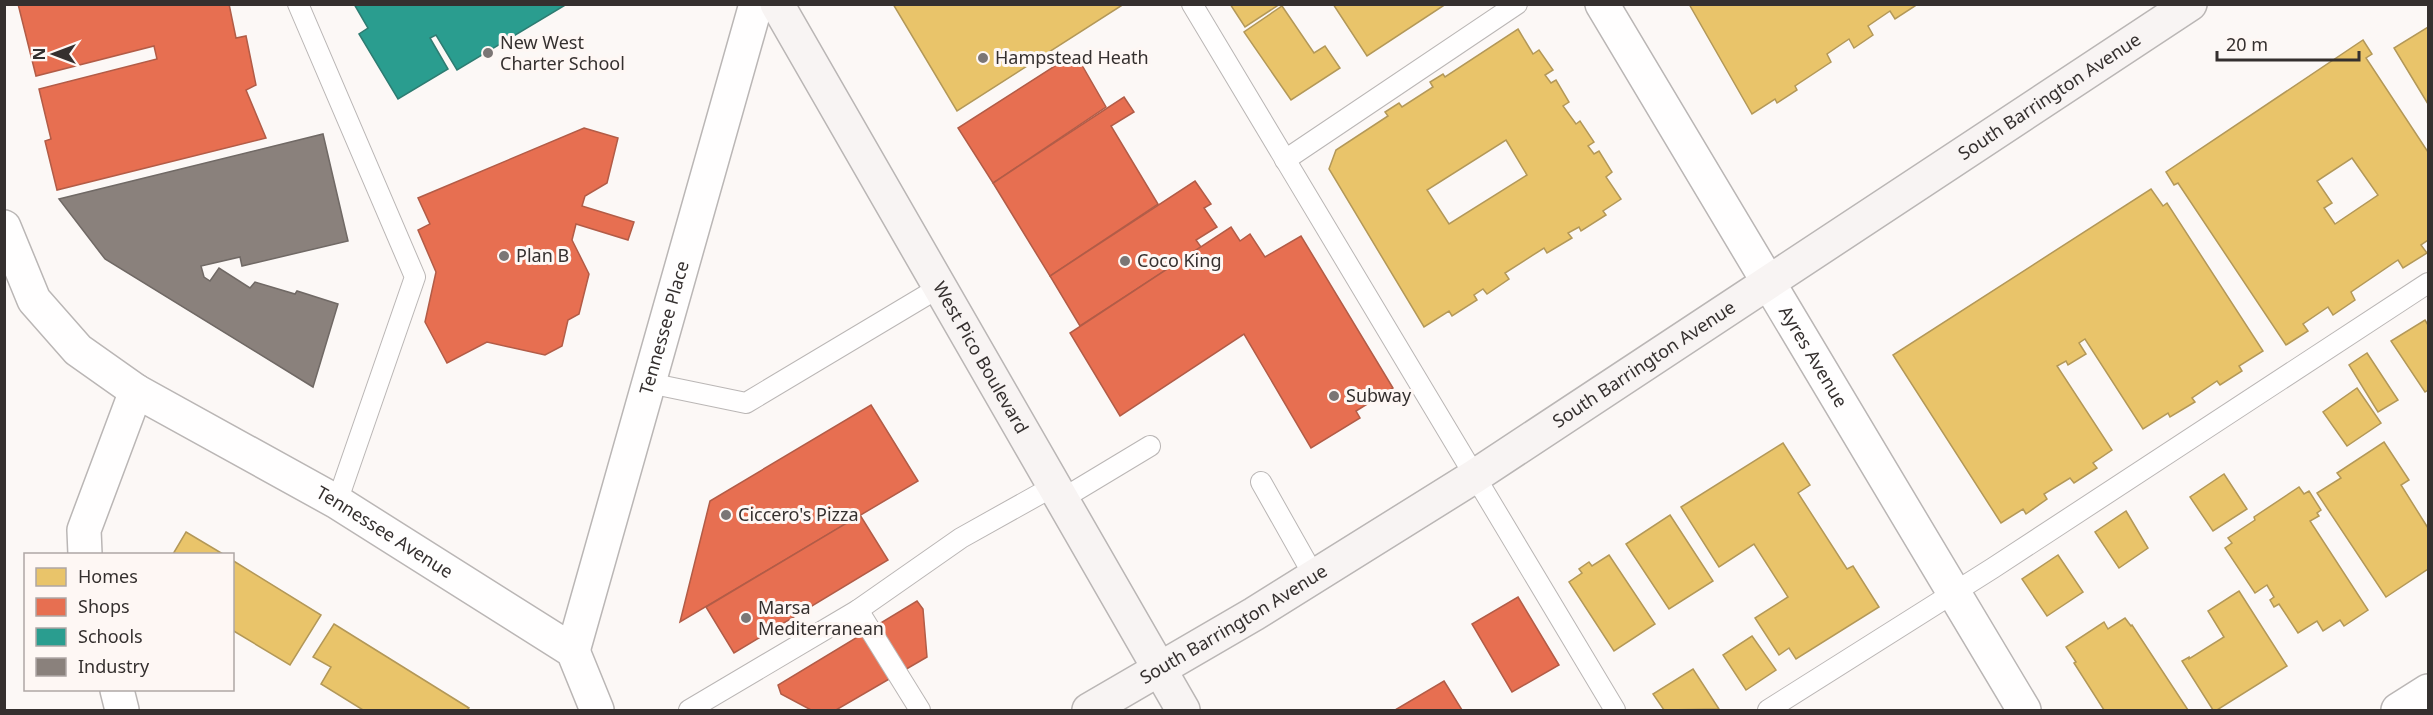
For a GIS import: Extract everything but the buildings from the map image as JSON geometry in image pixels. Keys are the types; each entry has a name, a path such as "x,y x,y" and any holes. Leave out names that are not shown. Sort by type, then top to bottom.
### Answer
{"street":[{"name":"Tennessee Place","path":"573,651 756,4"},
{"name":"West Pico Boulevard","path":"777,4 1183,711"},
{"name":"Ayres Avenue","path":"1602,4 2024,711"},
{"name":"South Barrington Avenue","path":"1089,711 1475,476 2190,4"},
{"name":"Tennessee Avenue","path":"4,227 34,300 78,350 136,391 337,502 573,651"},
{"path":"85,553 84,531 136,391"},
{"path":"573,651 597,711"},
{"path":"117,691 122,711"},
{"path":"2398,711 2428,691"}],"lane":[{"path":"298,4 415,277 337,502"},
{"path":"1192,4 1615,711"},
{"path":"1285,159 1517,4"},
{"path":"1768,711 1954,593 2428,283"},
{"path":"650,383 746,403 940,287"},
{"path":"689,711 858,610 961,538 1058,493 1150,446"},
{"path":"1261,482 1314,576"},
{"path":"858,610 920,711"}],"place":[{"name":"New West Charter School","path":"488,53"},
{"name":"Hampstead Heath","path":"983,58"},
{"name":"Plan B","path":"504,256"},
{"name":"Coco King","path":"1125,261"},
{"name":"Subway","path":"1334,396"},
{"name":"Ciccero's Pizza","path":"726,515"},
{"name":"Marsa Mediterranean","path":"746,618"}]}
